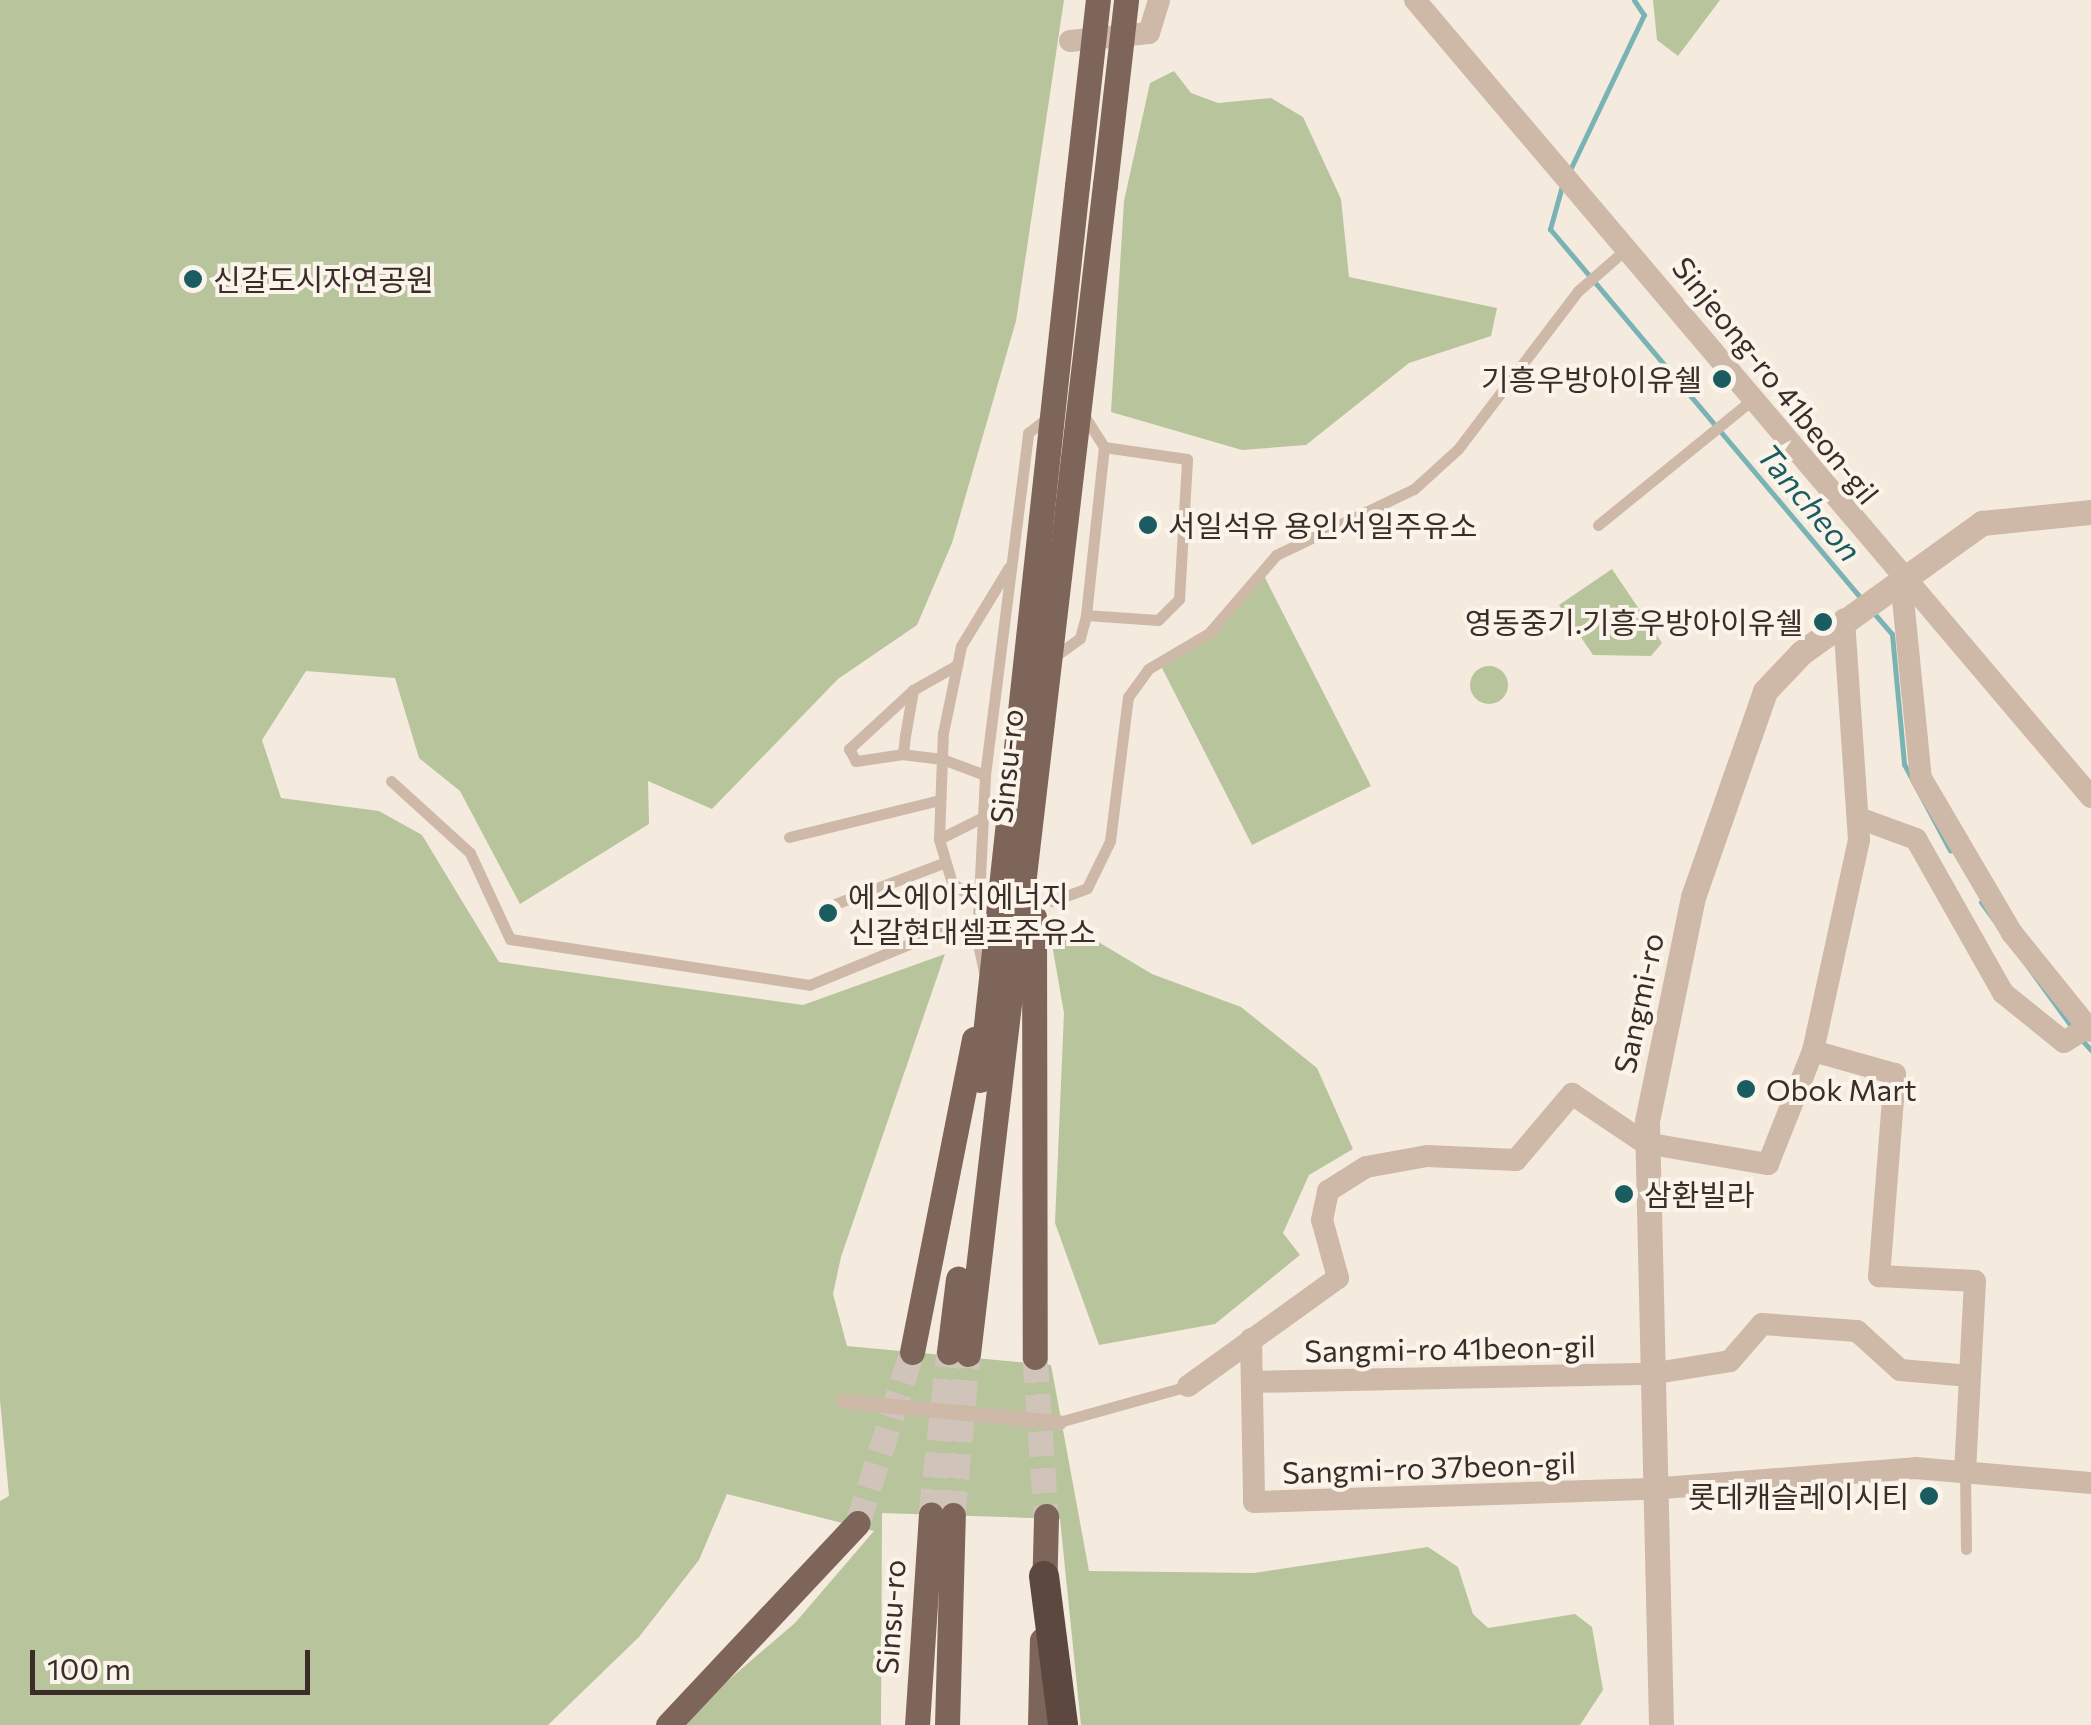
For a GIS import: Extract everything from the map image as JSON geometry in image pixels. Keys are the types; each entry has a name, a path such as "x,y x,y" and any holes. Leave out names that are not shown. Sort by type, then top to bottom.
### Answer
{"highway":[{"path":"1044,1576 1064,1725"}],"main road":[{"name":"Sinsu-ro","path":"1098,0 988,1006 958,1353 1028,857 1126,0"},
{"path":"1028,857 1035,1357"},
{"path":"912,1352 967,1050 988,1006"},
{"name":"Sinsu-ro","path":"917,1725 942,1514 946,1725"},
{"path":"1040,1725 1046,1516"},
{"path":"668,1725 858,1523"}],"street":[{"path":"1070,41 1149,33 1159,0"},
{"name":"Sinjeong-ro 41beon-gil","path":"1415,0 1590,201 1901,579 2091,797"},
{"name":"Sangmi-ro","path":"1661,1725 1650,1489 1645,1143 1693,896 1765,691 1844,620 1982,523 2091,512"},
{"path":"1859,818 1916,839 2002,993 2064,1042 2089,1029 2012,933 1922,778 1901,579"},
{"path":"1188,1386 1338,1278 1322,1220 1328,1191 1366,1167 1427,1156 1516,1160 1572,1094 1645,1143 1768,1164 1813,1051 1859,818 1844,620"},
{"path":"1813,1051 1894,1074 1879,1276 1974,1281 1965,1470"},
{"name":"Sangmi-ro 41beon-gil","path":"1252,1382 1650,1374 1730,1361 1762,1324 1857,1331 1900,1370 1970,1376"},
{"name":"Sangmi-ro 37beon-gil","path":"1251,1339 1254,1502 1650,1489"},
{"path":"843,1402 1058,1422"},
{"path":"1650,1489 1965,1470 2091,1484"}],"lane":[{"path":"1052,901 1086,888 1110,842 1128,696 1148,669 1209,632 1276,554 1414,489 1458,450 1578,291 1628,247"},
{"path":"1598,525 1754,399"},
{"path":"1050,659 1080,638 1086,615 1104,447 1078,408"},
{"path":"988,1006 979,903 985,775 1028,433 1050,416"},
{"path":"1086,615 1158,620 1178,599 1187,459 1104,447"},
{"path":"979,903 943,863 939,839 942,759 957,665 1012,564"},
{"path":"957,665 913,690 849,748 856,761 903,754 942,759 985,775"},
{"path":"903,754 913,690"},
{"path":"391,781 470,853 510,939 809,985 949,928"},
{"path":"789,836 940,800"},
{"path":"939,839 983,816"},
{"path":"835,904 943,863"},
{"path":"1058,1422 1188,1386"},
{"path":"1965,1470 1966,1549"}],"green space":[{"path":"0,0 1064,0 1016,321 952,543 917,625 838,679 712,809 648,781 649,824 520,904 460,791 419,758 395,678 306,671 262,740 281,798 379,811 422,835 499,962 803,1005 945,954 841,1257 833,1294 847,1346 1051,1365 1089,1571 1254,1573 1428,1547 1458,1567 1473,1614 1488,1628 1575,1614 1592,1627 1603,1690 1580,1725 1081,1725 1060,1519 882,1513 881,1725 676,1725 795,1623 874,1531 727,1494 699,1560 639,1637 548,1725 0,1725 0,1501 9,1496 0,1400"},
{"path":"1653,0 1720,0 1678,56 1657,40"},
{"path":"1174,71 1191,93 1218,103 1271,98 1303,117 1341,199 1349,277 1497,308 1491,336 1409,363 1306,445 1242,450 1111,412 1124,201 1150,83"},
{"path":"1612,569 1662,643 1651,656 1593,655 1559,605"},
{"path":"1261,570 1371,786 1252,845 1160,664 1183,654"},
{"path":"1489,666 1502,672 1508,685 1502,698 1489,704 1476,698 1470,685 1476,672"},
{"path":"1075,928 1152,974 1241,1007 1317,1068 1353,1149 1309,1175 1283,1233 1300,1255 1215,1324 1099,1345 1055,1223 1064,1013 1051,939"}],"waterway":[{"name":"Tancheon","path":"1569,172 1644,15 1634,0"},
{"name":"Tancheon","path":"1562,186 1550,229 1862,599"},
{"name":"Tancheon","path":"1872,611 1892,634 1904,764 1950,850"},
{"path":"1981,902 2074,1030"},
{"name":"Tancheon","path":"2081,1039 2091,1050"}],"tunnel":[{"path":"858,1523 912,1352"},
{"path":"931,1514 949,1352"},
{"path":"953,1515 968,1354"},
{"path":"1035,1357 1046,1516"}],"place":[{"name":"신갈도시자연공원","path":"193,279"},
{"name":"기흥우방아이유쉘","path":"1722,379"},
{"name":"서일석유 용인서일주유소","path":"1148,525"},
{"name":"영동중기.기흥우방아이유쉘","path":"1823,622"},
{"name":"에스에이치에너지 신갈현대셀프주유소","path":"828,913"},
{"name":"Obok Mart","path":"1746,1089"},
{"name":"삼환빌라","path":"1624,1194"},
{"name":"롯데캐슬레이시티","path":"1929,1496"}]}
